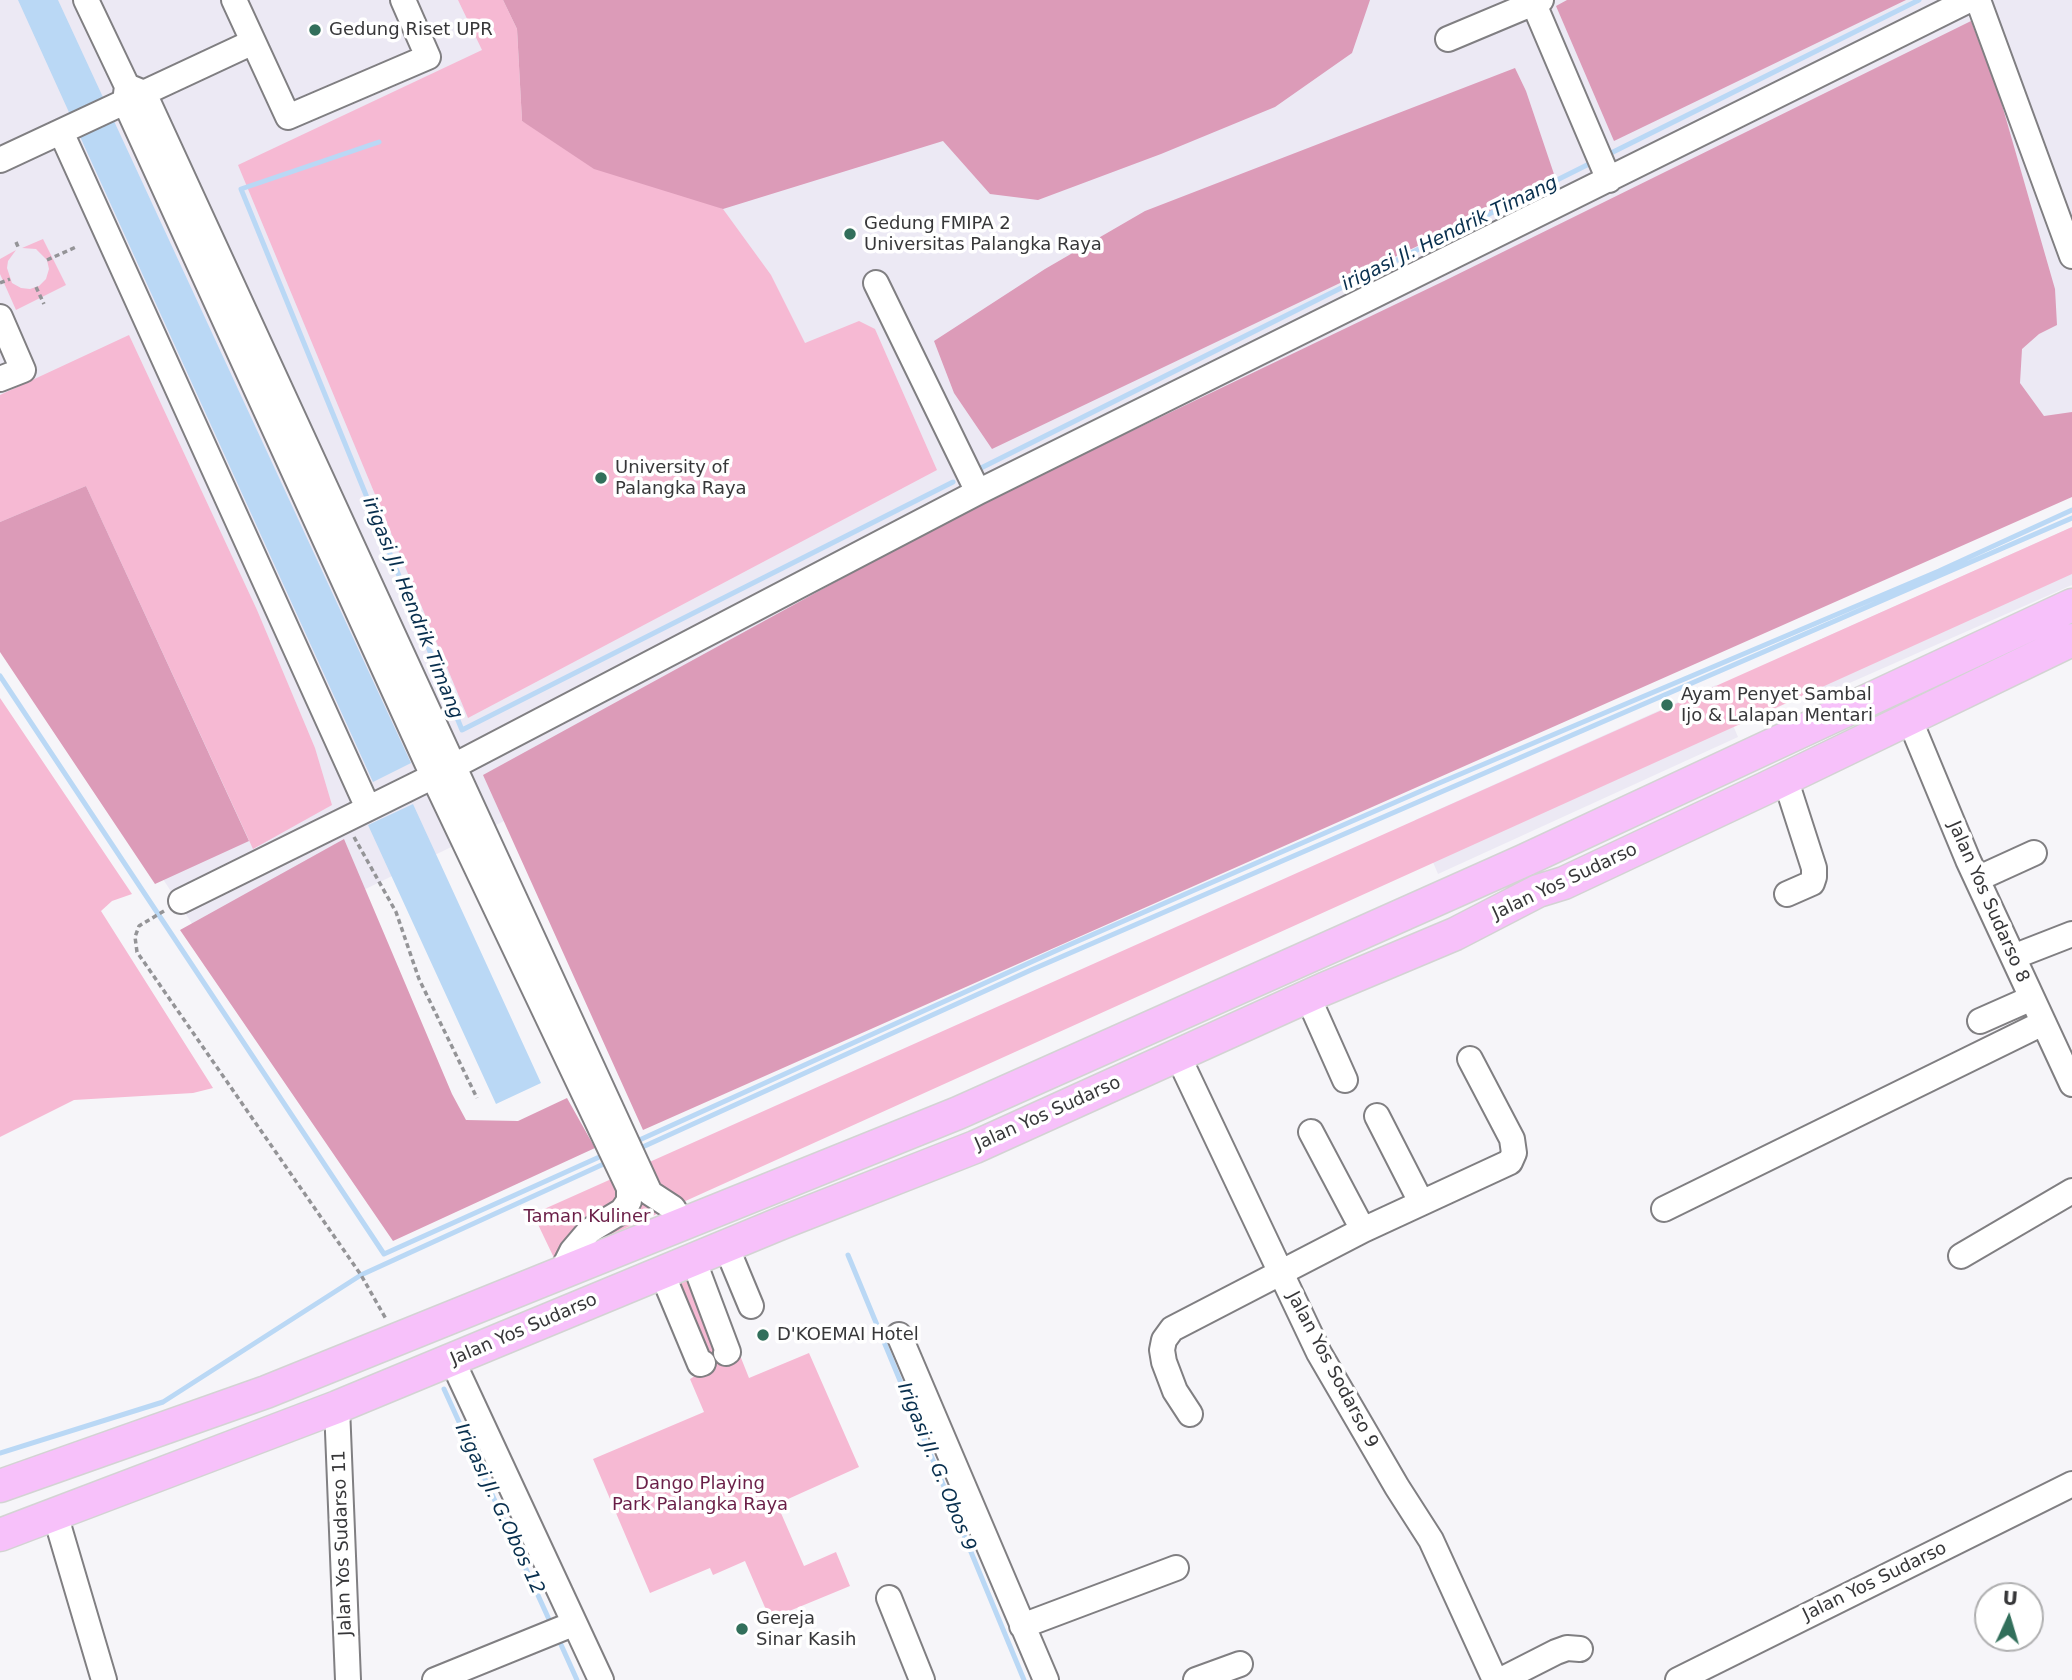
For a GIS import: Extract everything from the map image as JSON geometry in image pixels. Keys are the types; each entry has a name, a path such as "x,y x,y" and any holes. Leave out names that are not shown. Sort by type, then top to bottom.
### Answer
{"main road":[{"name":"Jalan Yos Sudarso","path":"0,1486 195,1419 560,1275 958,1113 1523,861 2072,605"},
{"name":"Jalan Yos Sudarso","path":"0,1535 337,1407 693,1259 975,1147 1455,934 1538,891 1564,883 1909,718 2069,647"},
{"path":"1523,861 1538,891"},
{"path":"195,1419 211,1454"}],"street":[{"path":"86,0 123,97 443,772 650,1193 673,1208 683,1224"},
{"path":"234,0 288,117 428,57 403,0"},
{"path":"175,904 443,772 1603,166 1969,0"},
{"path":"1978,0 2072,256"},
{"path":"1448,39 1537,2 1603,166"},
{"path":"0,160 250,36"},
{"path":"0,145 66,125"},
{"path":"66,125 368,808"},
{"path":"876,283 978,492"},
{"path":"0,317 23,370 0,379"},
{"name":"Jalan Yos Sudarso 8","path":"1909,718 1977,878 2072,1084"},
{"path":"443,772 628,1188 629,1201 622,1211 589,1231 572,1251 560,1275"},
{"path":"1785,779 1814,868 1812,883 1787,894"},
{"path":"1977,878 2034,853"},
{"path":"2013,957 2072,934"},
{"path":"1308,997 1345,1080"},
{"path":"1980,1021 2032,998"},
{"path":"1664,1209 2043,1023"},
{"name":"Jalan Yos Sodarso 9","path":"1178,1056 1319,1353 1397,1487 1432,1540 1495,1680"},
{"path":"1190,1414 1175,1391 1164,1362 1162,1350 1167,1333 1363,1230 1510,1162 1514,1153 1512,1139 1470,1059"},
{"path":"1377,1116 1421,1202"},
{"path":"1311,1132 1363,1230"},
{"path":"1961,1256 2072,1191"},
{"path":"726,1246 751,1306"},
{"path":"693,1259 728,1352 726,1353"},
{"path":"662,1273 700,1364 702,1363"},
{"path":"899,1335 1046,1680"},
{"path":"452,1360 601,1680"},
{"name":"Jalan Yos Sudarso 11","path":"337,1407 348,1680"},
{"name":"Jalan Yos Sudarso","path":"1678,1680 2072,1484"},
{"path":"55,1514 104,1680"},
{"path":"1022,1626 1176,1568"},
{"path":"889,1598 922,1680"},
{"path":"435,1680 573,1624"},
{"path":"1502,1680 1556,1652 1567,1648 1580,1649"},
{"path":"1196,1680 1240,1664"}],"path":[{"path":"16,242 19,249"},
{"path":"47,260 76,247"},
{"path":"0,283 10,278"},
{"path":"36,287 44,304"},
{"path":"344,820 396,912 419,979 477,1098"},
{"path":"175,904 139,926 135,937 137,952 379,1304"}],"shaded area":[{"name":"University of Palangka Raya","path":"0,0 466,0 582,253 1136,0 2072,0 2072,470 2038,485 1901,135 217,962 0,629"},
{"path":"503,0 1370,0 1352,53 1275,107 1161,154 1038,200 990,194 943,141 723,209 594,169 522,121 517,29"},
{"path":"1567,0 1906,0 1614,141 1556,6"},
{"path":"1971,21 1998,91 2055,289 2057,325 2039,334 2022,349 2020,383 2044,416 2072,412 2072,497 643,1130 483,775 965,511 1444,281"},
{"path":"1515,68 1526,91 1556,180 992,449 954,393 934,341 1045,269 1145,211"},
{"path":"86,486 249,841 155,884 0,652 0,522"},
{"path":"2072,527 2072,585 1820,696 1799,649"},
{"path":"1716,685 1738,737 1438,874 1415,820"},
{"path":"344,839 452,1094 466,1120 518,1121 567,1098 595,1148 393,1241 180,930"}],"green space":[{"path":"458,0 503,0 517,29 522,121 723,209 771,275 805,343 859,321 875,329 937,470 468,718 238,165 482,50"},
{"path":"43,239 66,285 16,310 0,274 0,259 16,250 8,261 7,268 12,283 30,289 39,286 46,279 49,269 47,260 36,249 22,248"},
{"path":"129,335 257,610 315,748 332,805 253,849 86,486 0,522 0,395"},
{"name":"Taman Kuliner","path":"2072,527 2072,574 555,1260 533,1214"},
{"path":"0,698 132,894 112,901 101,911 213,1088 193,1093 74,1100 0,1137"},
{"name":"Dango Playing Park Palangka Raya","path":"706,1270 749,1378 809,1353 859,1467 777,1504 804,1566 836,1552 850,1586 770,1619 745,1561 713,1575 710,1568 650,1593 593,1459 704,1412 690,1379 695,1376 658,1290"}],"water":[{"path":"18,0 58,0 411,763 373,782"},
{"path":"413,804 541,1083 496,1104 368,825"}],"waterway":[{"name":"irigasi Jl. Hendrik Timang","path":"1607,155 1919,0"},
{"name":"irigasi Jl. Hendrik Timang","path":"379,142 241,189 462,730 953,482"},
{"name":"irigasi Jl. Hendrik Timang","path":"981,468 1595,161"},
{"path":"635,1142 1062,948 1437,784 1939,571 2072,510"},
{"path":"636,1150 1031,970 2072,518"},
{"path":"0,676 384,1254 606,1154"},
{"path":"0,1453 163,1402 361,1275 608,1162"},
{"name":"Irigasi Jl. G. Obos 9","path":"848,1255 1024,1680"},
{"name":"Irigasi Jl. G.Obos 12","path":"444,1389 552,1626"},
{"name":"Irigasi Jl. G.Obos 12","path":"558,1638 577,1680"}],"place":[{"name":"Gedung Riset UPR","path":"315,30"},
{"name":"Gedung FMIPA 2 Universitas Palangka Raya","path":"850,234"},
{"name":"University of Palangka Raya","path":"601,478"},
{"name":"Ayam Penyet Sambal Ijo & Lalapan Mentari","path":"1667,705"},
{"name":"D'KOEMAI Hotel","path":"763,1335"},
{"name":"Gereja Sinar Kasih","path":"742,1629"}]}
